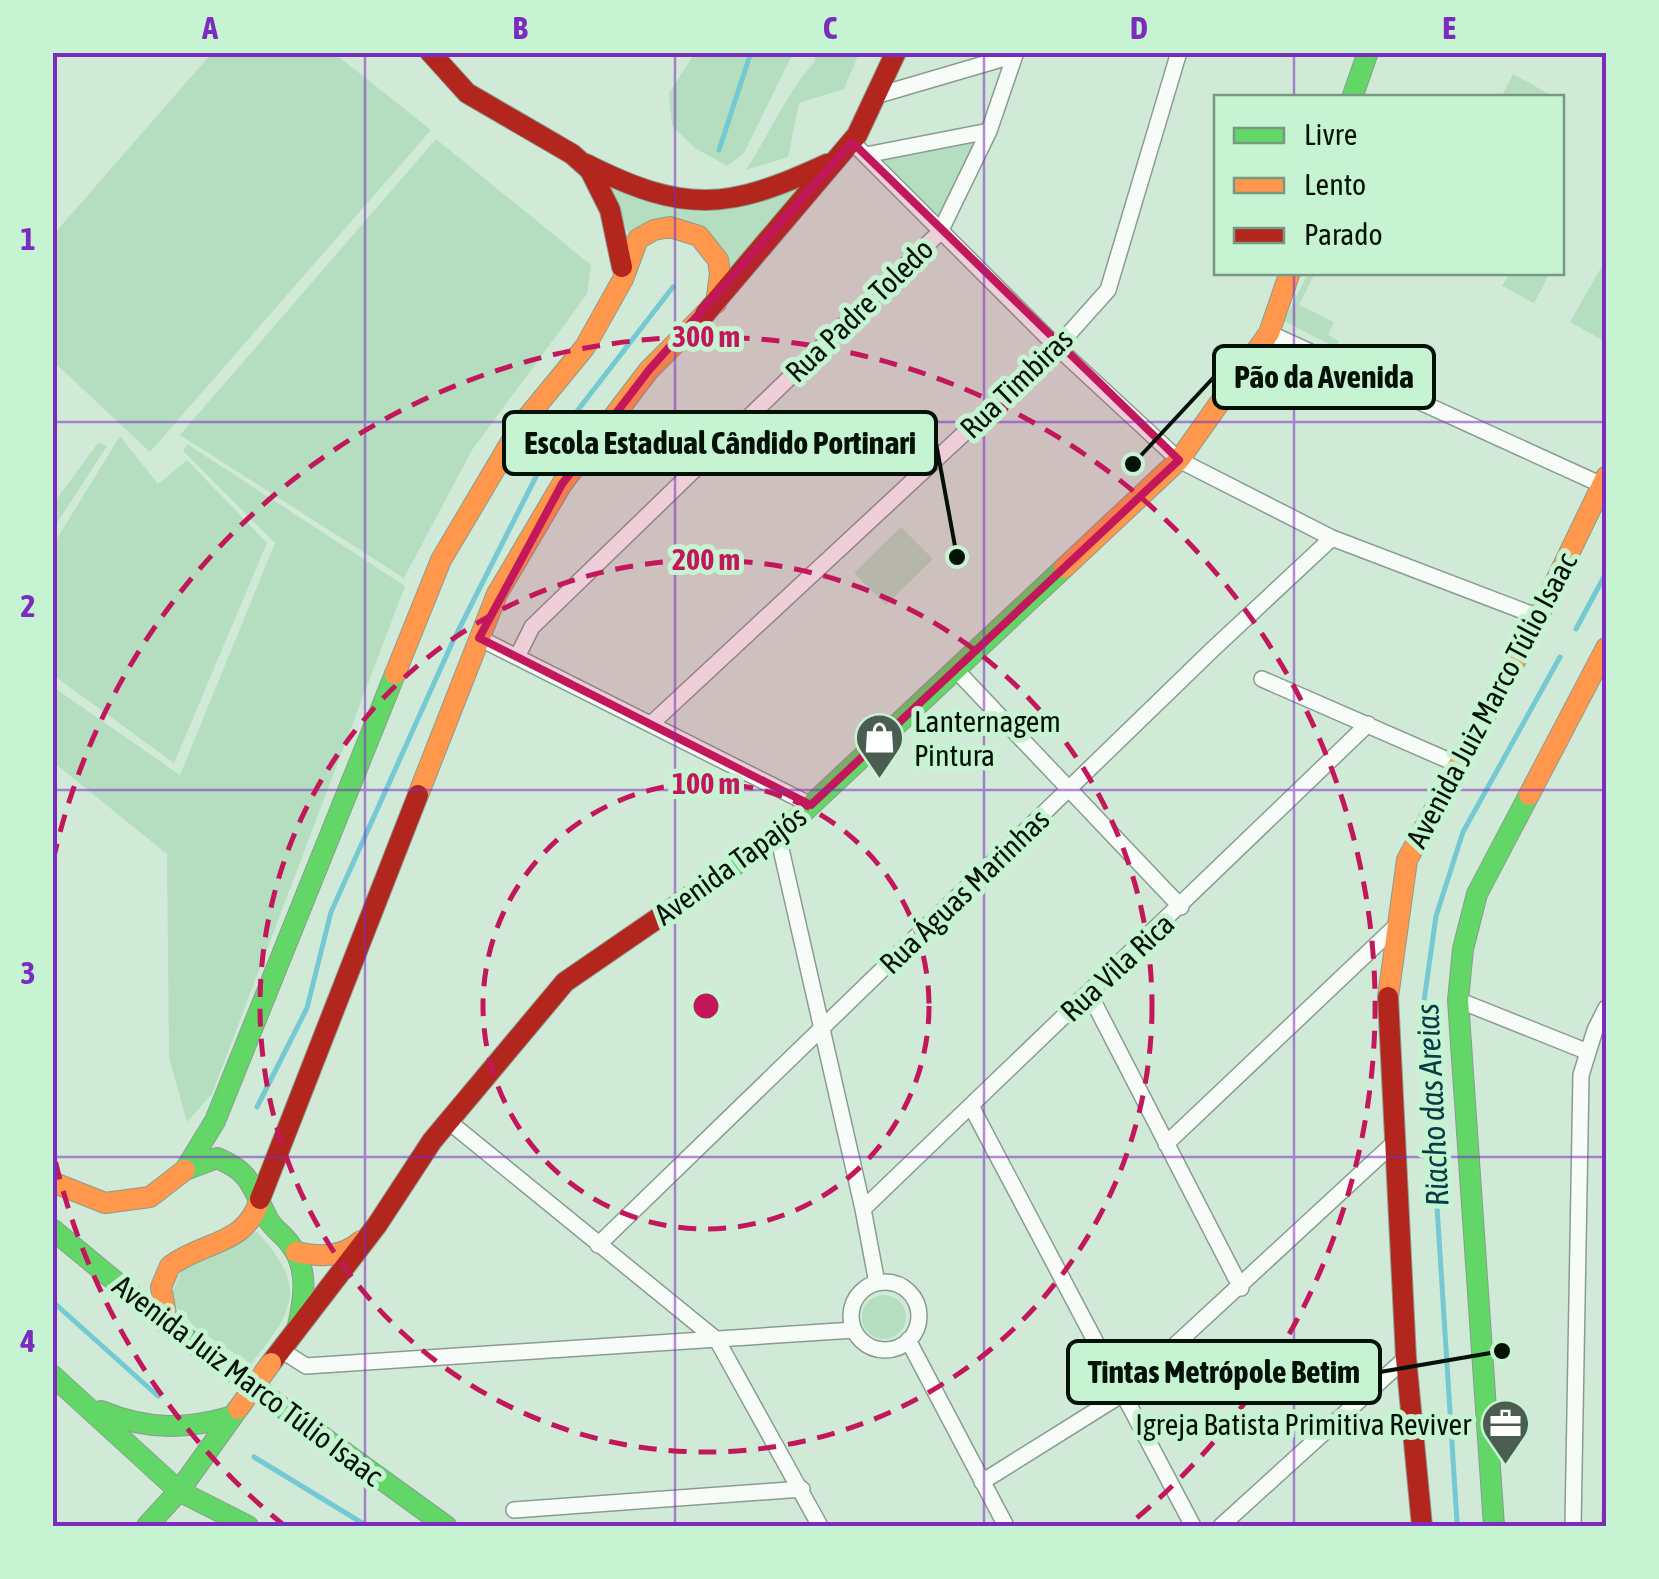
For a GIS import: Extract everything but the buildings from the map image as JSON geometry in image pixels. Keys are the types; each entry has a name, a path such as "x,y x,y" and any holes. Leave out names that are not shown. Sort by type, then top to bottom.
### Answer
{"main road":[{"path":"430,52 439,68 478,104 628,188 714,204 754,196 859,149 875,96 896,52"},
{"path":"1353,95 1368,52"},
{"path":"168,1324 160,1299 160,1283 166,1268 178,1257 238,1234 252,1222 497,594 562,484 649,370 716,303 837,159"},
{"path":"580,160 599,187 616,228 624,279"},
{"path":"185,1170 215,1121 441,560 521,425 586,347 624,279 638,239 660,228 682,227 703,237 720,270 716,303"},
{"name":"Avenida Tapajós","path":"235,1412 377,1225 432,1141 564,982 778,836 1180,460 1269,333 1289,275"},
{"name":"Avenida Juiz Marco Túlio Isaac","path":"1422,1526 1406,1358 1388,994 1407,860 1538,617 1604,481"},
{"path":"1494,1526 1458,1000 1463,949 1476,894 1606,648"},
{"path":"52,1182 105,1203 150,1198 185,1170 216,1158 237,1165 256,1186 274,1229 296,1252 303,1290 296,1333"},
{"path":"296,1252 320,1257 352,1250 377,1225"},
{"name":"Avenida Juiz Marco Túlio Isaac","path":"52,1229 168,1324 446,1526"},
{"path":"52,1375 179,1491 248,1526"},
{"path":"84,1404 122,1420 165,1430 198,1427 235,1412"},
{"path":"148,1526 179,1491 235,1412"}],"street":[{"name":"Rua Timbiras","path":"651,724 1057,347 1108,290 1179,52"},
{"path":"875,96 1015,54"},
{"name":"Rua Padre Toledo","path":"518,656 532,626 940,232 989,130 1015,54"},
{"path":"859,149 989,130"},
{"path":"859,149 1057,347 1180,460 1332,538 1538,617"},
{"path":"1269,333 1604,481"},
{"name":"Rua Águas Marinhas","path":"598,1246 1332,538"},
{"path":"479,638 811,805"},
{"path":"956,670 1181,907"},
{"path":"1262,678 1459,764"},
{"name":"Rua Vila Rica","path":"863,1209 1368,724"},
{"path":"778,836 877,1282"},
{"path":"1166,1144 1396,926"},
{"path":"1089,994 1241,1288"},
{"path":"1458,1000 1588,1052"},
{"path":"1573,1526 1582,1074 1606,1008"},
{"path":"971,1106 1194,1526"},
{"path":"448,1121 717,1340 820,1526"},
{"path":"982,1482 1122,1396 1396,1141"},
{"path":"877,1282 898,1284 915,1299 918,1321 908,1340 899,1346 878,1349 860,1339 854,1330 854,1301 867,1286 877,1282"},
{"path":"276,1356 306,1366 854,1330"},
{"path":"908,1340 1006,1526"},
{"path":"1221,1526 1406,1358"},
{"path":"514,1510 802,1490"}],"highlighted area":[{"path":"852,142 1179,460 811,805 479,638 562,484 649,370"}],"green space":[{"path":"212,53 334,53 431,130 150,452 53,361 53,235"},
{"path":"695,53 793,53 744,153 727,166 695,148 672,126 669,93"},
{"path":"815,53 859,53 844,89 799,103 788,157 746,170 815,61"},
{"path":"1513,74 1549,94 1548,95 1502,95"},
{"path":"978,138 939,223 875,159"},
{"path":"436,139 591,265 587,294 472,450 404,578 180,435"},
{"path":"601,179 655,202 703,210 750,204 805,183 731,275 711,234 631,238"},
{"path":"1601,268 1606,271 1606,342 1570,322"},
{"path":"1307,275 1314,275 1299,305 1334,322 1328,335 1339,341 1335,347 1284,321"},
{"path":"1508,275 1549,275 1534,303 1502,286"},
{"path":"120,436 158,484 187,460 267,543 174,763 53,675 53,545"},
{"path":"98,443 107,446 53,529 53,504"},
{"path":"187,444 405,586 212,1094 187,1122 169,1057 167,854 52,761 53,687 180,775 275,543 183,451"},
{"path":"901,527 933,559 886,605 854,573"},
{"path":"256,1231 284,1268 289,1298 277,1328 251,1364 197,1329 169,1300 183,1266"},
{"path":"884,1295 899,1302 906,1317 899,1332 884,1339 869,1332 862,1317 869,1302"}],"waterway":[{"path":"719,150 751,52"},
{"path":"257,1107 307,1008 331,912 453,641 554,441 673,287"},
{"name":"Riacho das Areias","path":"1576,629 1606,573"},
{"name":"Riacho das Areias","path":"1457,1522 1424,1001 1436,916 1463,832 1560,657"},
{"name":"Riacho das Areias","path":"52,1301 158,1396"},
{"name":"Riacho das Areias","path":"254,1457 367,1526"}],"railway":[{"path":"1604,1526 1606,1395"}],"traffic: fast":[{"path":"1353,95 1368,52"},
{"path":"709,883 778,836 1064,568"},
{"path":"185,1170 215,1121 395,674"},
{"path":"1494,1526 1458,1000 1463,949 1477,894 1529,795"},
{"path":"185,1170 217,1158 245,1176 269,1221 288,1241 300,1263 303,1294 298,1326"},
{"path":"52,1229 168,1325 446,1526"},
{"path":"52,1375 179,1491 248,1526"},
{"path":"147,1526 179,1491 237,1410"},
{"path":"101,1411 134,1422 166,1426 233,1416"}],"traffic: slow":[{"path":"395,674 441,560 521,425 585,347 623,279 638,239 670,227 699,236 718,260 716,303"},
{"path":"1064,568 1179,460 1269,333 1289,275"},
{"path":"418,795 497,594 562,484 649,370 705,314"},
{"path":"1388,997 1407,860 1534,626 1606,477"},
{"path":"1529,795 1606,648"},
{"path":"52,1182 105,1203 150,1197 185,1170"},
{"path":"168,1325 161,1287 170,1266 235,1234 254,1214 260,1199"},
{"path":"296,1252 330,1255 361,1241"},
{"path":"238,1409 271,1363"}],"traffic: jam":[{"path":"430,52 467,93 572,154 590,170 610,210 622,267"},
{"path":"705,314 857,135 896,52"},
{"path":"586,164 651,192 706,200 762,190 827,164"},
{"path":"260,1199 418,795"},
{"path":"271,1363 377,1225 432,1141 565,982 709,883"},
{"path":"1388,997 1406,1358 1422,1526"}],"place":[{"name":"Pão da Avenida","path":"1133,464"},
{"name":"Escola Estadual Cândido Portinari","path":"957,557"},
{"name":"Lanternagem Pintura","path":"879,780"},
{"name":"Tintas Metrópole Betim","path":"1502,1351"},
{"name":"Igreja Batista Primitiva Reviver","path":"1506,1466"}]}
